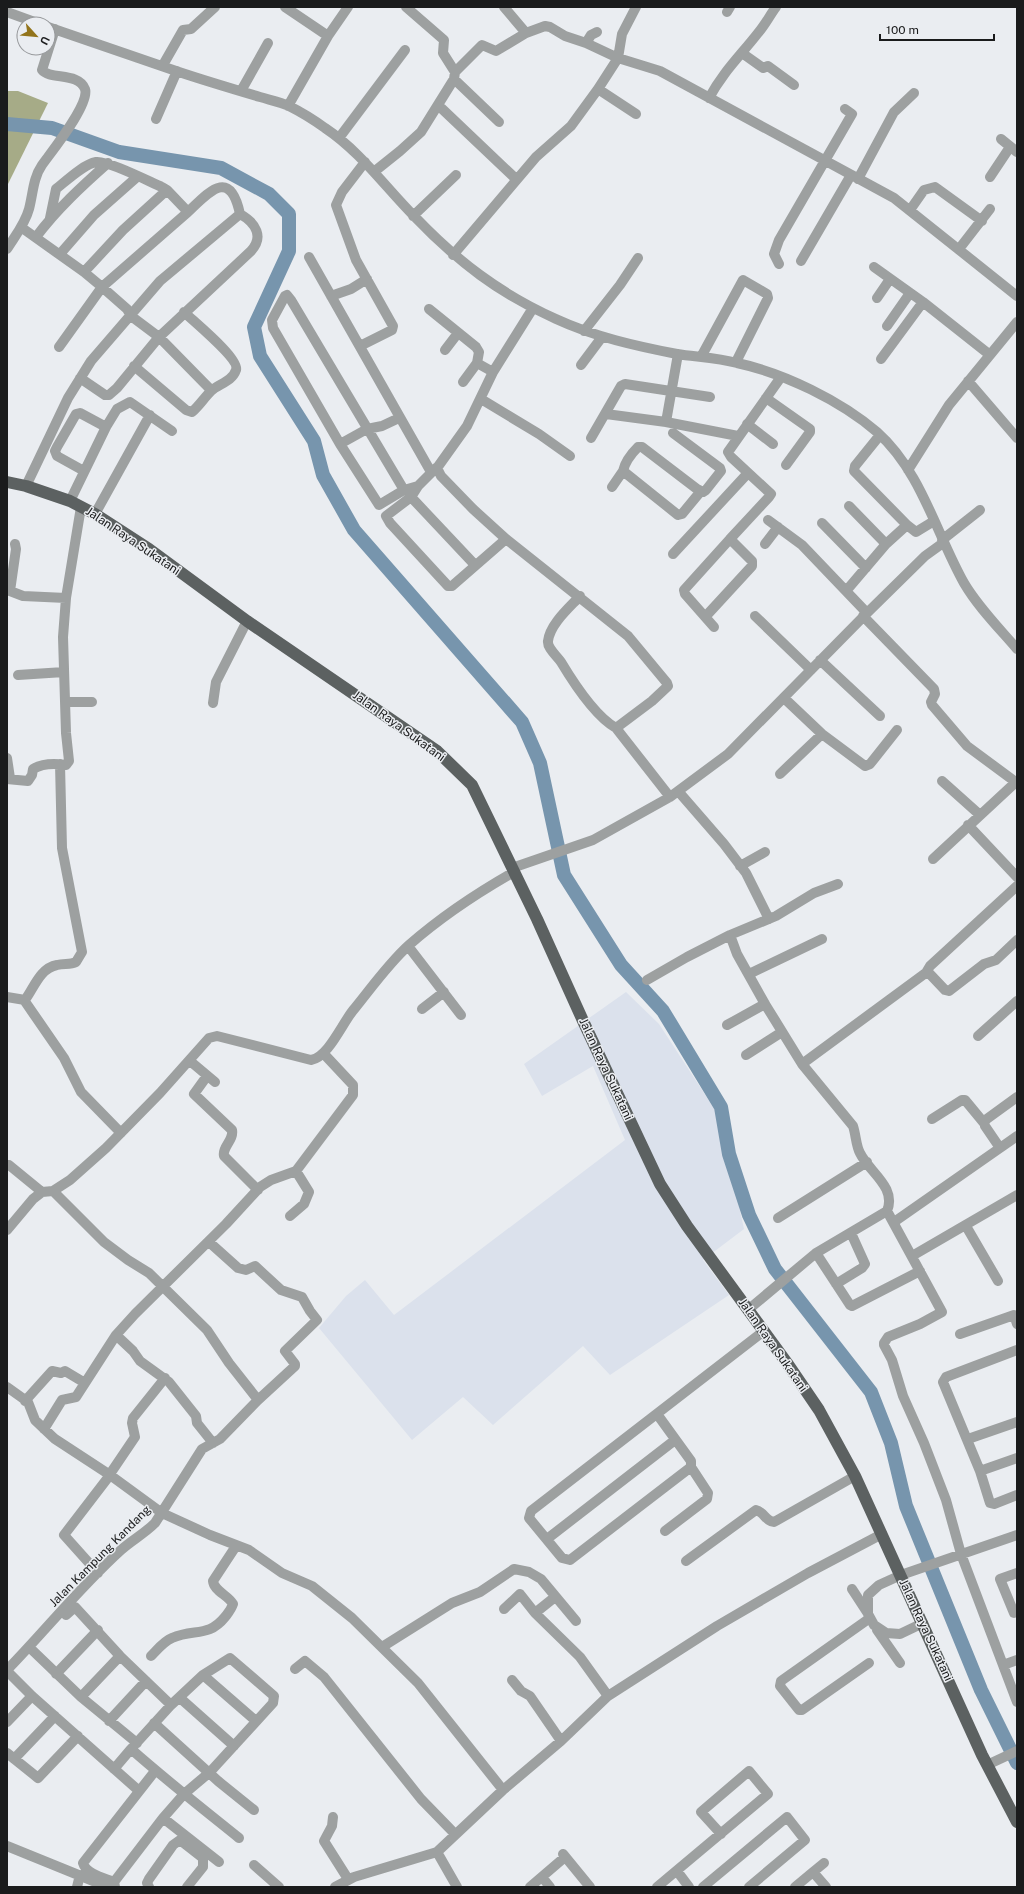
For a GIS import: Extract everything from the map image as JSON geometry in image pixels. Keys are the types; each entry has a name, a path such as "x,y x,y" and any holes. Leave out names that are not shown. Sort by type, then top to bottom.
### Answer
{"main road":[{"name":"Jalan Raya Sukatani","path":"17,484 70,501 95,514 148,549 247,621 437,751 472,785 660,1184 687,1226 764,1331 819,1410 855,1476 987,1765 1017,1822"}],"street":[{"path":"163,65 183,30 191,29 215,7"},
{"path":"285,7 328,36"},
{"path":"406,7 444,40 443,53 455,75 499,122"},
{"path":"504,7 526,33"},
{"path":"453,255 536,157 571,126 618,58 622,34 636,7"},
{"path":"709,98 726,69 733,64 760,32 776,7"},
{"path":"288,106 344,8"},
{"path":"7,12 18,16"},
{"path":"375,171 421,132 455,75 482,45 496,51 538,27 550,27 565,36 586,43 618,58 660,72 894,198 1017,296"},
{"path":"56,30 163,65 177,72 288,106 326,128 375,171 413,216 453,255 497,289 533,308 584,331 678,354 736,362 781,377 827,399 863,421 880,435 893,449 908,470 925,500 943,541 967,587 1017,649"},
{"path":"586,43 591,36 598,32"},
{"path":"241,91 268,43"},
{"path":"339,138 405,50"},
{"path":"742,53 763,68 768,66 794,84"},
{"path":"7,249 28,213 37,174 58,144 85,99 85,89 78,81 65,76 46,73 42,70 45,56"},
{"path":"156,119 177,72"},
{"path":"598,89 636,114"},
{"path":"801,261 894,112 914,94"},
{"path":"438,105 516,179"},
{"path":"779,264 774,254 779,240 852,114 845,109"},
{"path":"990,177 1014,149 1001,139"},
{"path":"50,218 56,189 90,164 98,162 108,163 167,190 188,212"},
{"path":"360,346 392,330 393,326 356,260 336,205 342,192 365,162"},
{"path":"36,237 50,218 76,191 108,163"},
{"path":"413,216 456,174"},
{"path":"60,254 94,215 137,177"},
{"path":"59,347 102,287 213,189 220,187 225,188 234,196 237,200 240,214 247,218 257,232 259,238 257,245 159,337 117,388 108,395 80,378"},
{"path":"910,210 924,190 935,187 982,221"},
{"path":"84,272 123,230 167,190"},
{"path":"959,250 990,209"},
{"path":"17,484 91,361 160,281 240,214"},
{"path":"26,230 102,287 127,309 131,316 159,337 211,390"},
{"path":"309,257 399,418 434,470 506,539 580,596 628,636 668,685 652,701 616,728"},
{"path":"584,331 620,285 638,258"},
{"path":"874,267 923,302 990,355"},
{"path":"877,298 890,278"},
{"path":"331,296 351,288 367,279"},
{"path":"701,357 743,280 767,294 768,298 736,362"},
{"path":"887,326 910,293"},
{"path":"475,565 407,494 291,300 287,295 285,296 272,320 272,328 340,444 390,524 448,586 452,586 506,539"},
{"path":"881,359 923,302"},
{"path":"386,516 407,494 418,486 434,470 467,426 493,372 533,308"},
{"path":"429,309 479,352 477,363 464,382"},
{"path":"134,366 189,411 194,411 211,390 230,380 236,370 236,365 228,353 184,312"},
{"path":"908,470 949,405 990,355 1015,329"},
{"path":"445,350 458,333"},
{"path":"581,365 602,336"},
{"path":"666,422 670,391 678,354"},
{"path":"477,363 493,372"},
{"path":"718,466 729,454 729,449 781,377"},
{"path":"968,381 1017,438"},
{"path":"590,438 606,414 621,386 625,384 629,383 710,397"},
{"path":"766,398 810,429 810,432 786,465"},
{"path":"481,399 539,434 570,456"},
{"path":"70,501 84,470 117,409 130,402 172,431"},
{"path":"84,470 58,456 55,451 56,447 76,414 80,413 106,427"},
{"path":"606,414 666,422 738,436"},
{"path":"95,514 150,415"},
{"path":"340,444 367,429 382,426 399,418"},
{"path":"747,424 773,444"},
{"path":"623,471 678,515 682,514 701,491 706,490 721,471 718,466 673,433"},
{"path":"880,435 855,466 854,471 907,526 916,532 934,521"},
{"path":"612,487 636,449 642,447 701,491"},
{"path":"714,627 706,616 685,594 684,590 771,494 770,491 748,473 729,454"},
{"path":"673,554 748,473"},
{"path":"379,505 407,494"},
{"path":"849,506 886,544"},
{"path":"7,758 9,778 28,781 32,775 33,769 38,766 66,764 69,761 63,637 66,598 82,507"},
{"path":"7,1230 28,1205 42,1192 53,1191 70,1180 121,1133 209,1038 213,1036 272,1049 311,1060 324,1054 351,1013 408,946 474,895 513,870 593,840 635,818 674,794 728,754 925,556 980,510"},
{"path":"768,520 802,545 846,591 865,615 934,689 935,694 931,702 934,708 967,746 1017,783 968,825 933,859"},
{"path":"822,523 866,568"},
{"path":"846,591 886,544 907,526"},
{"path":"765,544 778,527"},
{"path":"706,616 752,566 752,561 730,540"},
{"path":"15,544 16,549 10,591 23,596 66,598"},
{"path":"580,596 556,622 548,641 548,645 561,662 566,672 596,710 616,728 674,794 724,844 754,887 769,919"},
{"path":"755,616 811,670"},
{"path":"213,703 216,682 247,621"},
{"path":"820,660 880,716"},
{"path":"18,675 64,672"},
{"path":"784,698 822,734 862,764 867,766 897,730"},
{"path":"65,702 92,702"},
{"path":"780,774 822,734"},
{"path":"24,1000 37,980 47,970 57,965 76,962 82,952 62,848 60,764"},
{"path":"942,781 980,815"},
{"path":"968,825 1017,877"},
{"path":"740,866 765,852"},
{"path":"647,980 730,935 769,919 814,893 838,884"},
{"path":"802,1064 927,972 930,966 1017,886"},
{"path":"730,935 737,954 765,1004 802,1064 852,1126 856,1134 859,1152 887,1189 890,1201 887,1211 816,1253 748,1310"},
{"path":"749,974 822,939"},
{"path":"927,972 945,990 950,991 984,964 996,960 1017,940"},
{"path":"408,946 462,1015"},
{"path":"422,1009 444,992"},
{"path":"7,997 24,1000 64,1058 81,1092 121,1133"},
{"path":"978,1036 1017,1001"},
{"path":"727,1025 765,1004"},
{"path":"746,1055 782,1032"},
{"path":"44,1429 62,1400 65,1398 75,1398 116,1335 163,1285 209,1242 264,1183 296,1171 354,1094 353,1085 324,1054"},
{"path":"190,1060 211,1079 196,1090 194,1094 232,1130 233,1135 223,1151 224,1156 258,1190"},
{"path":"984,1123 1017,1097"},
{"path":"932,1119 962,1100 966,1100 984,1123 1000,1148"},
{"path":"894,1222 1017,1136"},
{"path":"778,1218 867,1162"},
{"path":"9,1165 42,1192"},
{"path":"290,1216 304,1204 309,1192 296,1171"},
{"path":"53,1191 104,1242 163,1285 207,1330 228,1363 258,1400"},
{"path":"912,1256 1017,1195"},
{"path":"887,1211 942,1312 920,1324 888,1337 884,1345 892,1360 903,1396 924,1443 946,1500 961,1554 1017,1702"},
{"path":"966,1226 998,1281"},
{"path":"836,1284 861,1269 865,1264 851,1233"},
{"name":"Jalan Kampung Kandang","path":"8,1674 98,1573 122,1549 145,1533 162,1513 202,1449 220,1440 258,1400 294,1366 295,1364 286,1351 317,1320 302,1297 281,1290 255,1266 246,1270 238,1268 209,1242"},
{"path":"816,1253 852,1306 920,1271"},
{"path":"960,1334 1016,1318"},
{"path":"691,1467 570,1560 562,1558 529,1518 531,1511 764,1331"},
{"path":"116,1335 133,1350 140,1361 165,1378 196,1416 197,1422 213,1443"},
{"path":"1017,1350 946,1377 943,1382 968,1439 990,1503 994,1504 1017,1495"},
{"path":"25,1401 52,1371 65,1371 85,1382"},
{"path":"98,1573 64,1535 110,1474 135,1437 132,1423 133,1418 165,1378"},
{"path":"7,1387 29,1404 35,1420 56,1439 110,1474 162,1513 236,1546 249,1550 282,1572 312,1586 352,1618 418,1683 503,1790"},
{"path":"657,1414 691,1461 691,1467 708,1493 707,1499 665,1531"},
{"path":"968,1439 1017,1422"},
{"path":"547,1540 676,1440"},
{"path":"980,1471 1017,1458"},
{"path":"686,1561 756,1510 760,1511 770,1522 774,1522 855,1476"},
{"path":"335,1887 348,1879 437,1852 503,1790 561,1742 608,1696 717,1626 808,1573 882,1534"},
{"path":"923,1623 900,1634 886,1633 870,1617 868,1595 879,1585 901,1575 1017,1535"},
{"path":"151,1656 171,1638 186,1633 204,1632 218,1626 233,1604 216,1588 213,1581 236,1546"},
{"path":"382,1647 452,1603 480,1592 514,1569 529,1572 541,1579 576,1621"},
{"path":"1017,1573 1000,1579 1014,1612 1017,1611"},
{"path":"852,1589 900,1663"},
{"path":"504,1609 520,1594 536,1613 580,1657 608,1696"},
{"path":"536,1613 555,1597"},
{"path":"171,1705 120,1656 98,1630 75,1607 73,1607 31,1648 56,1674 109,1721 134,1746 155,1771 239,1838"},
{"path":"869,1663 802,1710 799,1710 780,1686 782,1681 870,1617"},
{"path":"778,1676 870,1617"},
{"path":"56,1674 98,1630"},
{"path":"81,1697 120,1656"},
{"path":"112,1885 163,1818 184,1794 210,1772 234,1746 273,1703 274,1696 230,1658 203,1675 171,1705 114,1769"},
{"path":"1003,1665 1017,1660"},
{"path":"294,1669 305,1661 324,1677 421,1799 456,1834"},
{"path":"8,1674 138,1790"},
{"path":"203,1675 256,1721"},
{"path":"512,1680 521,1691 532,1697 561,1742"},
{"path":"109,1721 146,1681"},
{"path":"7,1722 32,1696"},
{"path":"180,1698 234,1746"},
{"path":"55,1716 11,1756 38,1778 78,1736"},
{"path":"154,1723 254,1810"},
{"path":"987,1765 1017,1751"},
{"path":"112,1885 88,1871 84,1867 83,1863 138,1790 155,1771"},
{"path":"657,1887 677,1871 721,1834 768,1794 749,1771 701,1812 721,1834"},
{"path":"333,1817 332,1826 324,1841 348,1879"},
{"path":"703,1887 787,1817 805,1840 749,1887"},
{"path":"163,1818 219,1862"},
{"path":"149,1887 149,1879 173,1845 180,1840 203,1858 203,1867 187,1887"},
{"path":"7,1846 80,1875 112,1885"},
{"path":"437,1852 457,1887"},
{"path":"530,1887 564,1855 590,1887"},
{"path":"795,1887 824,1863"},
{"path":"254,1865 280,1887"},
{"path":"677,1871 689,1887"},
{"path":"813,1872 826,1887"},
{"path":"77,1887 80,1875"},
{"path":"542,1877 550,1887"}],"shaded area":[{"path":"626,992 659,1024 719,1116 744,1229 703,1260 729,1295 610,1375 583,1346 493,1425 463,1397 412,1440 319,1328 346,1296 365,1280 394,1315 625,1140 593,1066 542,1096 524,1064"}],"green space":[{"path":"7,91 18,91 48,103 7,186"}],"waterway":[{"path":"7,124 52,128 119,152 221,168 269,194 289,214 289,251 254,327 260,356 314,441 323,475 354,530 522,722 540,763 564,875 621,965 663,1011 721,1107 729,1154 749,1215 775,1269 871,1392 891,1443 906,1506 981,1690 1017,1763"}]}
